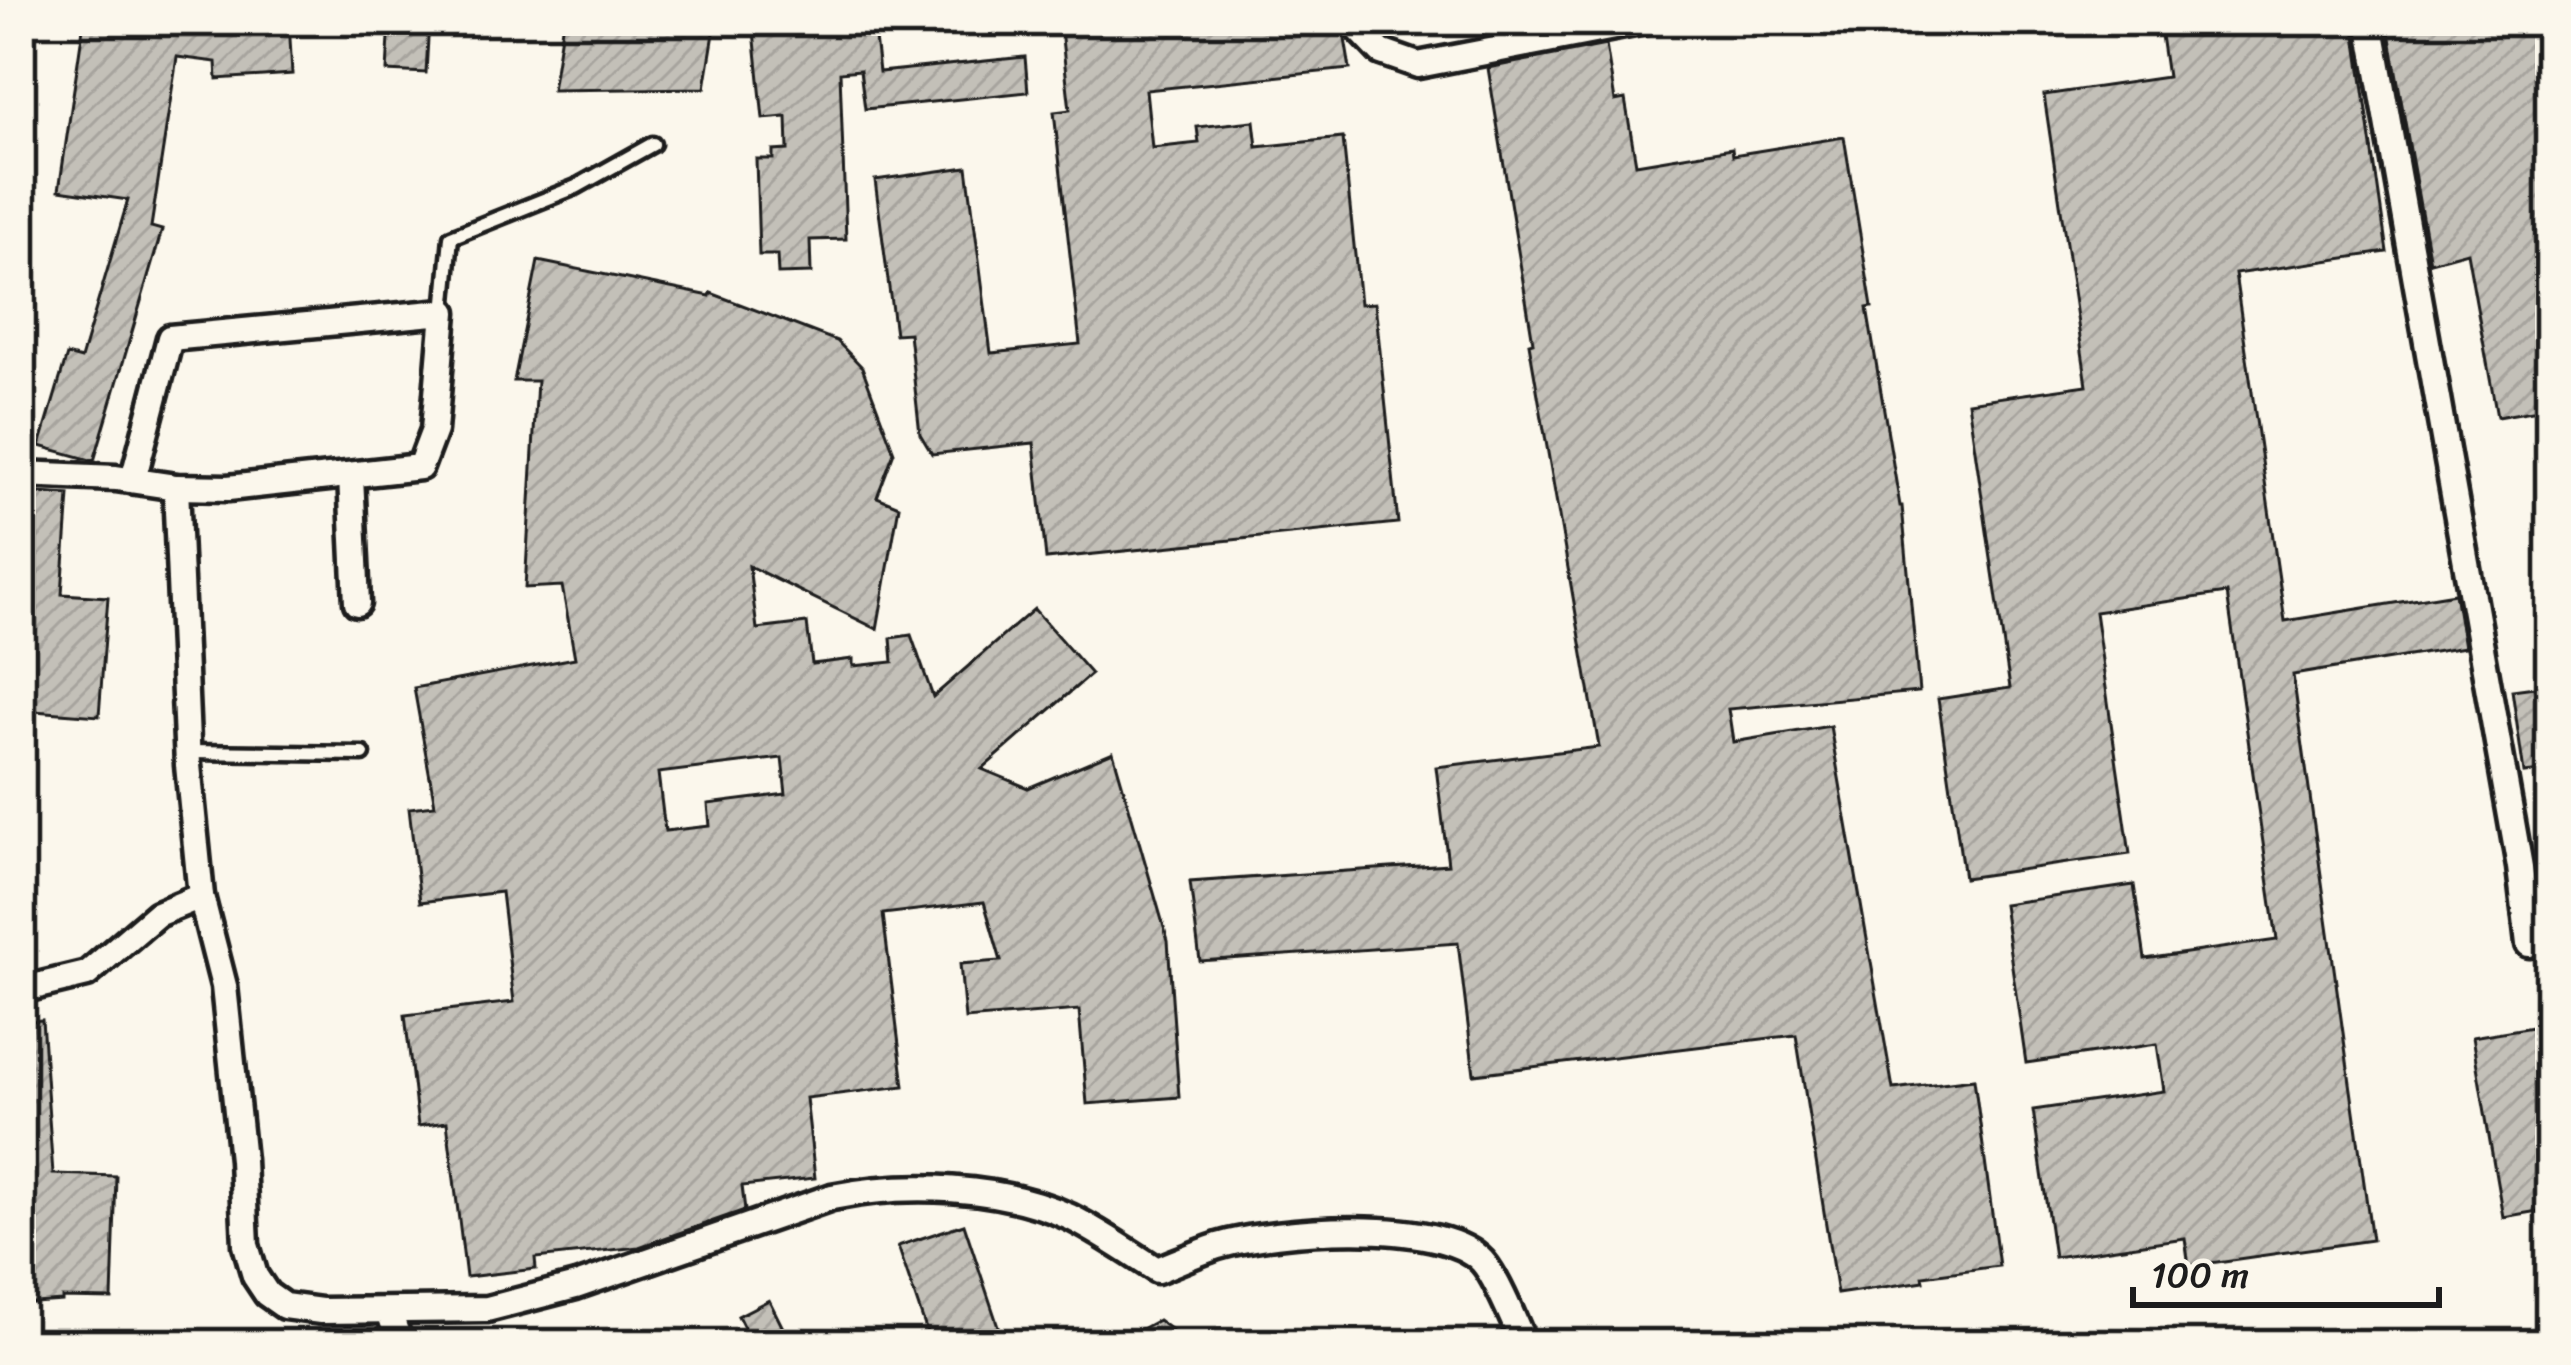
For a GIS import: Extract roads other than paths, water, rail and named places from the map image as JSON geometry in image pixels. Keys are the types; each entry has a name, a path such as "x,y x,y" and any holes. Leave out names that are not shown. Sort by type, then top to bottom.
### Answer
{"street":[{"path":"1358,21 1360,30 1381,52 1418,65 1646,21"},
{"path":"2370,21 2517,844 2529,944"},
{"path":"21,474 228,488 420,467 434,430 444,312 170,338 133,480"},
{"path":"351,476 357,603"},
{"path":"176,487 187,752 201,896 224,986 246,1245 255,1276 267,1294 284,1306 320,1311 488,1309 576,1286 832,1197 914,1187 1006,1197 1068,1216 1157,1270 1220,1245 1273,1236 1357,1231 1446,1240 1481,1260 1524,1344"},
{"path":"21,990 87,974 157,914 201,896"},
{"path":"389,1311 400,1344"}],"lane":[{"path":"444,312 451,237 576,187 653,144"},
{"path":"187,752 363,754"}]}
